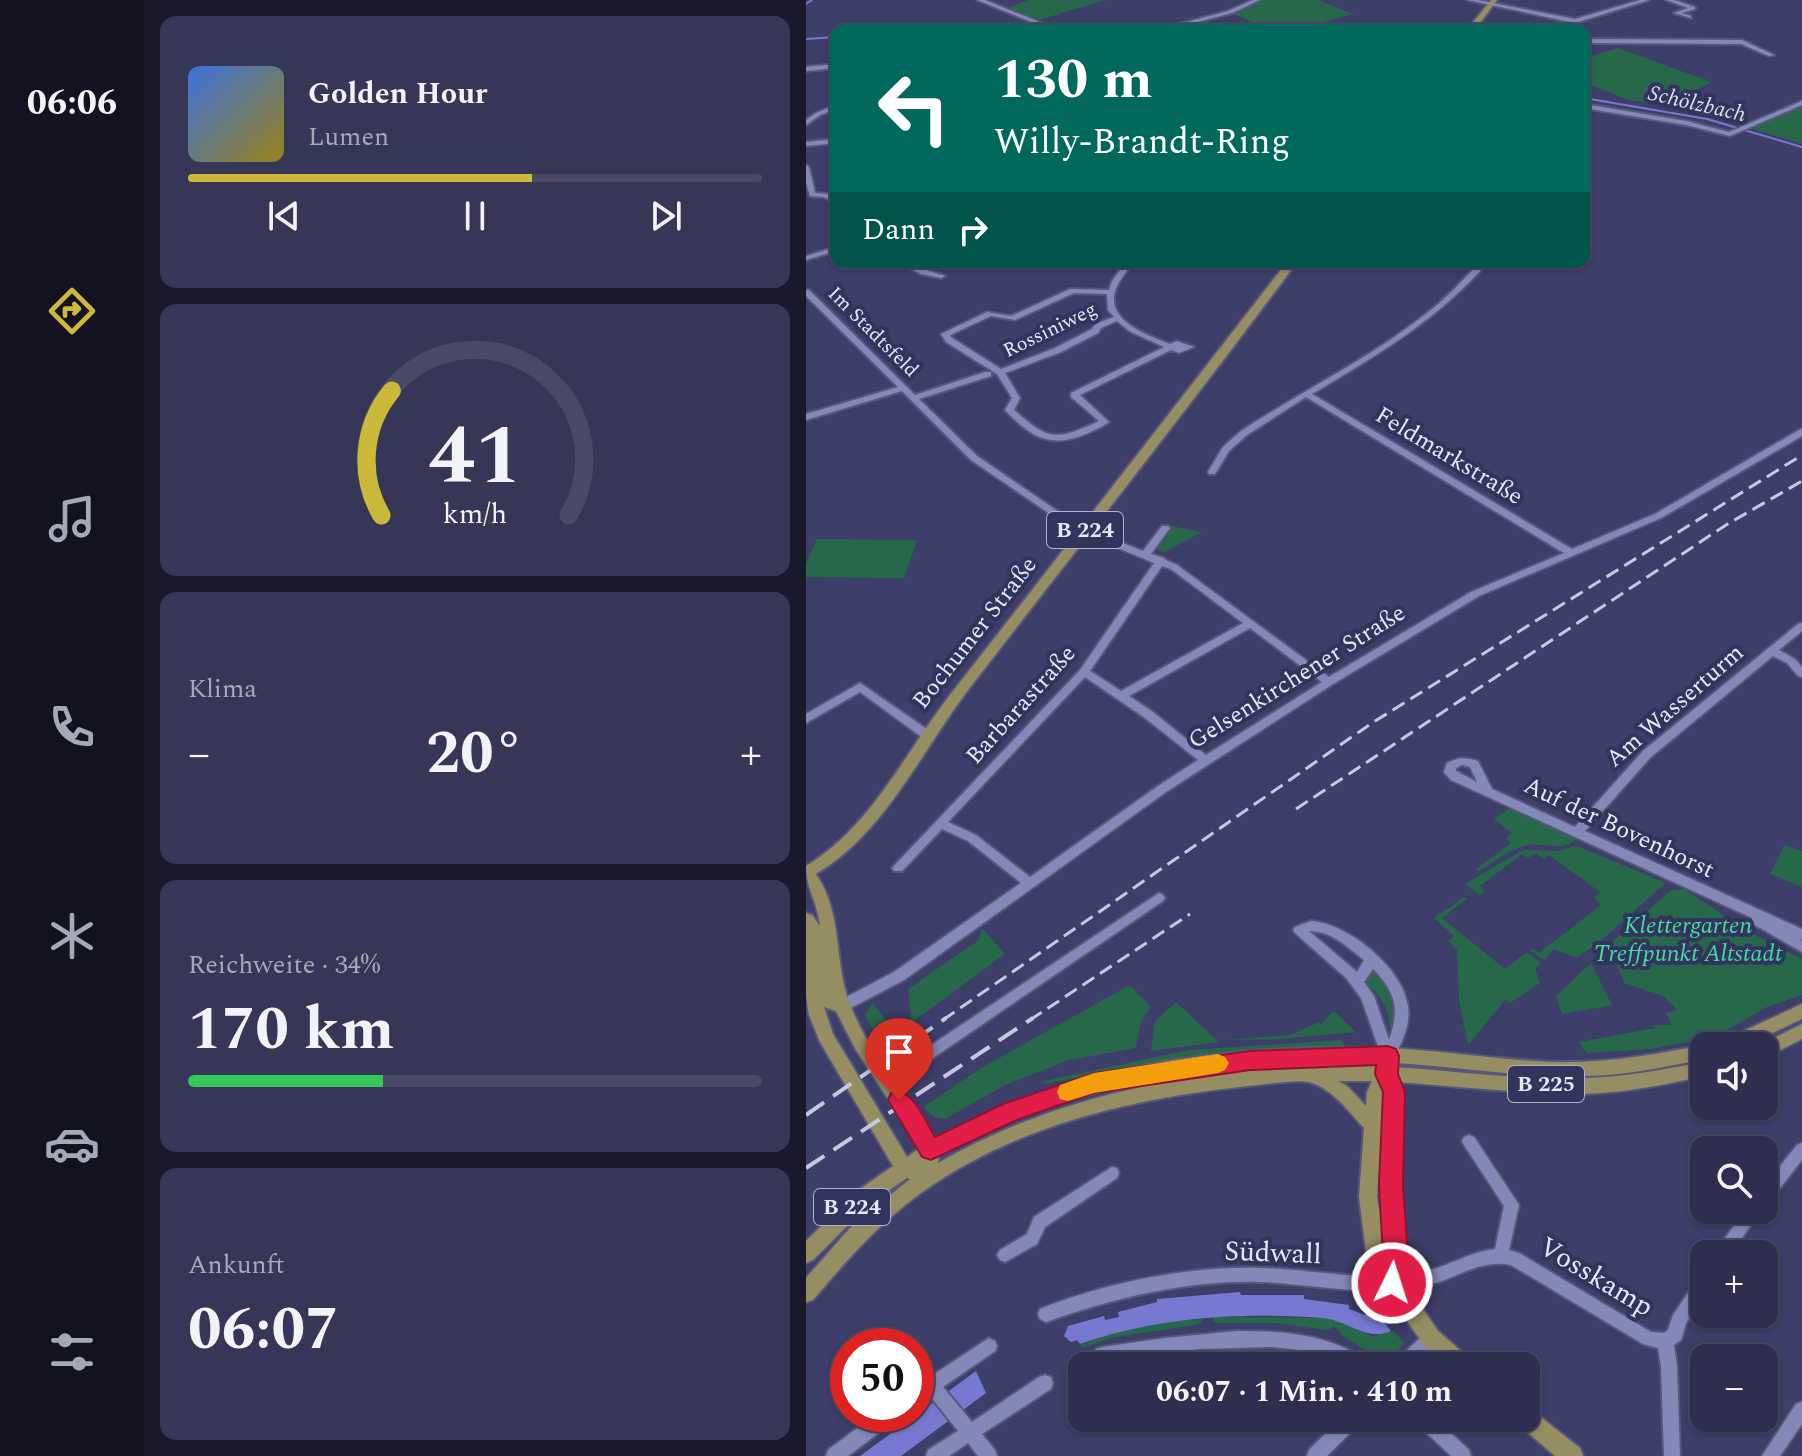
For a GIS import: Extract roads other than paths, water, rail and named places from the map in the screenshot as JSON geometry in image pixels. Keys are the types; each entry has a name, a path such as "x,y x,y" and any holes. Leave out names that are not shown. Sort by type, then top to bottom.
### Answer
{"main road":[{"path":"1476,24 1493,2"},
{"name":"Bochumer Straße","path":"806,872 823,865 851,840 927,735 1287,268"},
{"name":"B 224","path":"806,872 820,893 827,916 833,977 842,1006 862,1045 931,1150 903,1166 855,1204 806,1254"},
{"path":"806,919 814,930 827,1001 842,1006"},
{"name":"B 224","path":"806,937 817,1015 826,1037 903,1166 927,1179 867,1224 841,1249 806,1293"},
{"path":"1758,1032 1802,1011"},
{"path":"1778,1044 1802,1031"},
{"name":"B 225","path":"931,1150 1011,1111 1094,1083 1250,1060 1584,1069 1690,1055"},
{"path":"1387,1065 1376,1092 1368,1197 1377,1259 1431,1338 1447,1352"},
{"path":"1387,1065 1394,1092 1391,1185 1395,1257 1392,1283"},
{"name":"B 225","path":"927,1179 1005,1136 1084,1108 1175,1089 1387,1065 1584,1086 1690,1071"},
{"path":"1311,1075 1341,1091 1373,1125"},
{"path":"927,1179 931,1150"},
{"path":"1540,1430 1572,1456"}],"street":[{"path":"980,0 1041,24"},
{"path":"1183,24 1230,12 1257,0"},
{"path":"1470,0 1493,2 1575,21 1646,0"},
{"path":"1669,0 1693,8"},
{"path":"1689,17 1677,13 1703,5"},
{"path":"1590,41 1742,42 1771,55"},
{"path":"806,69 830,67"},
{"path":"1590,107 1686,123 1730,134 1802,103"},
{"path":"806,123 830,109"},
{"path":"806,113 818,114"},
{"path":"806,144 830,142"},
{"path":"806,167 809,198 826,195 830,198"},
{"path":"806,258 830,251"},
{"path":"916,268 941,276"},
{"path":"1000,372 1016,398 1009,410 1041,436 1065,440 1105,422 1074,395 1173,346 1135,332 1118,318 1109,303 1110,292 1114,281 1125,268"},
{"path":"1212,472 1226,449 1244,433 1406,335 1444,305 1478,268"},
{"name":"Rossiniweg","path":"1110,292 1073,291 1012,318 990,314 945,334 949,340 1000,372 1058,350 1118,318"},
{"name":"Im Stadtsfeld","path":"806,292 993,473 1075,527 1161,560 1329,682"},
{"name":"Im Stadtsfeld","path":"914,398 988,374"},
{"path":"806,417 904,388"},
{"name":"Feldmarkstraße","path":"1307,394 1571,553"},
{"name":"Gelsenkirchener Straße","path":"842,1006 899,976 1205,760 1475,594 1658,516 1802,432"},
{"path":"1146,554 1165,528"},
{"name":"Barbarastraße","path":"898,868 1084,672 1161,560"},
{"path":"1121,696 1250,624"},
{"name":"Am Wasserturm","path":"1577,832 1647,754 1802,626"},
{"path":"1772,651 1791,661 1802,674"},
{"path":"1084,672 1205,760"},
{"path":"806,719 860,687 927,735"},
{"name":"Auf der Bovenhorst","path":"1487,791 1802,935"},
{"path":"941,824 972,838 1029,883"},
{"path":"887,1082 1159,898"},
{"name":"Auf der Bovenhorst","path":"1733,905 1802,947"},
{"path":"1311,926 1331,928 1389,974 1400,994 1402,1032 1387,1065 1372,1006 1357,981 1299,930 1311,926"},
{"path":"1357,981 1366,971 1371,958"},
{"name":"Vosskamp","path":"1469,1141 1512,1205 1501,1254"},
{"path":"1778,1179 1802,1149"},
{"path":"1005,1255 1032,1239 1039,1222 1112,1173"},
{"name":"Vosskamp","path":"1392,1283 1428,1278 1482,1257 1501,1254 1514,1258 1649,1339 1665,1341 1675,1335 1679,1320 1690,1303"},
{"name":"Südwall","path":"1046,1314 1131,1290 1244,1275 1355,1284 1392,1283"},
{"path":"1417,1352 1431,1338"},
{"path":"1122,1352 1204,1340 1239,1339 1329,1348 1337,1352"},
{"name":"Vosskamp","path":"1665,1341 1669,1366 1672,1456"},
{"path":"989,1346 934,1388 989,1456"},
{"path":"934,1456 965,1427 1045,1383"},
{"path":"1770,1456 1802,1410"},
{"path":"834,1456 866,1432"},
{"path":"1315,1456 1339,1432"},
{"path":"1438,1432 1463,1456"}],"waterway":[{"path":"806,4 812,0"},
{"name":"Schölzbach","path":"806,39 830,37"},
{"name":"Schölzbach","path":"1590,99 1707,119 1802,147"}],"railway":[{"path":"943,1020 1372,723 1802,455"},
{"path":"1296,809 1726,525 1802,481"},
{"path":"1030,1020 1190,914"},
{"path":"806,1115 946,1018"},
{"path":"806,1168 1033,1018"}],"park label":[{"name":"Klettergarten Treffpunkt Altstadt","path":"1688,940"}]}
